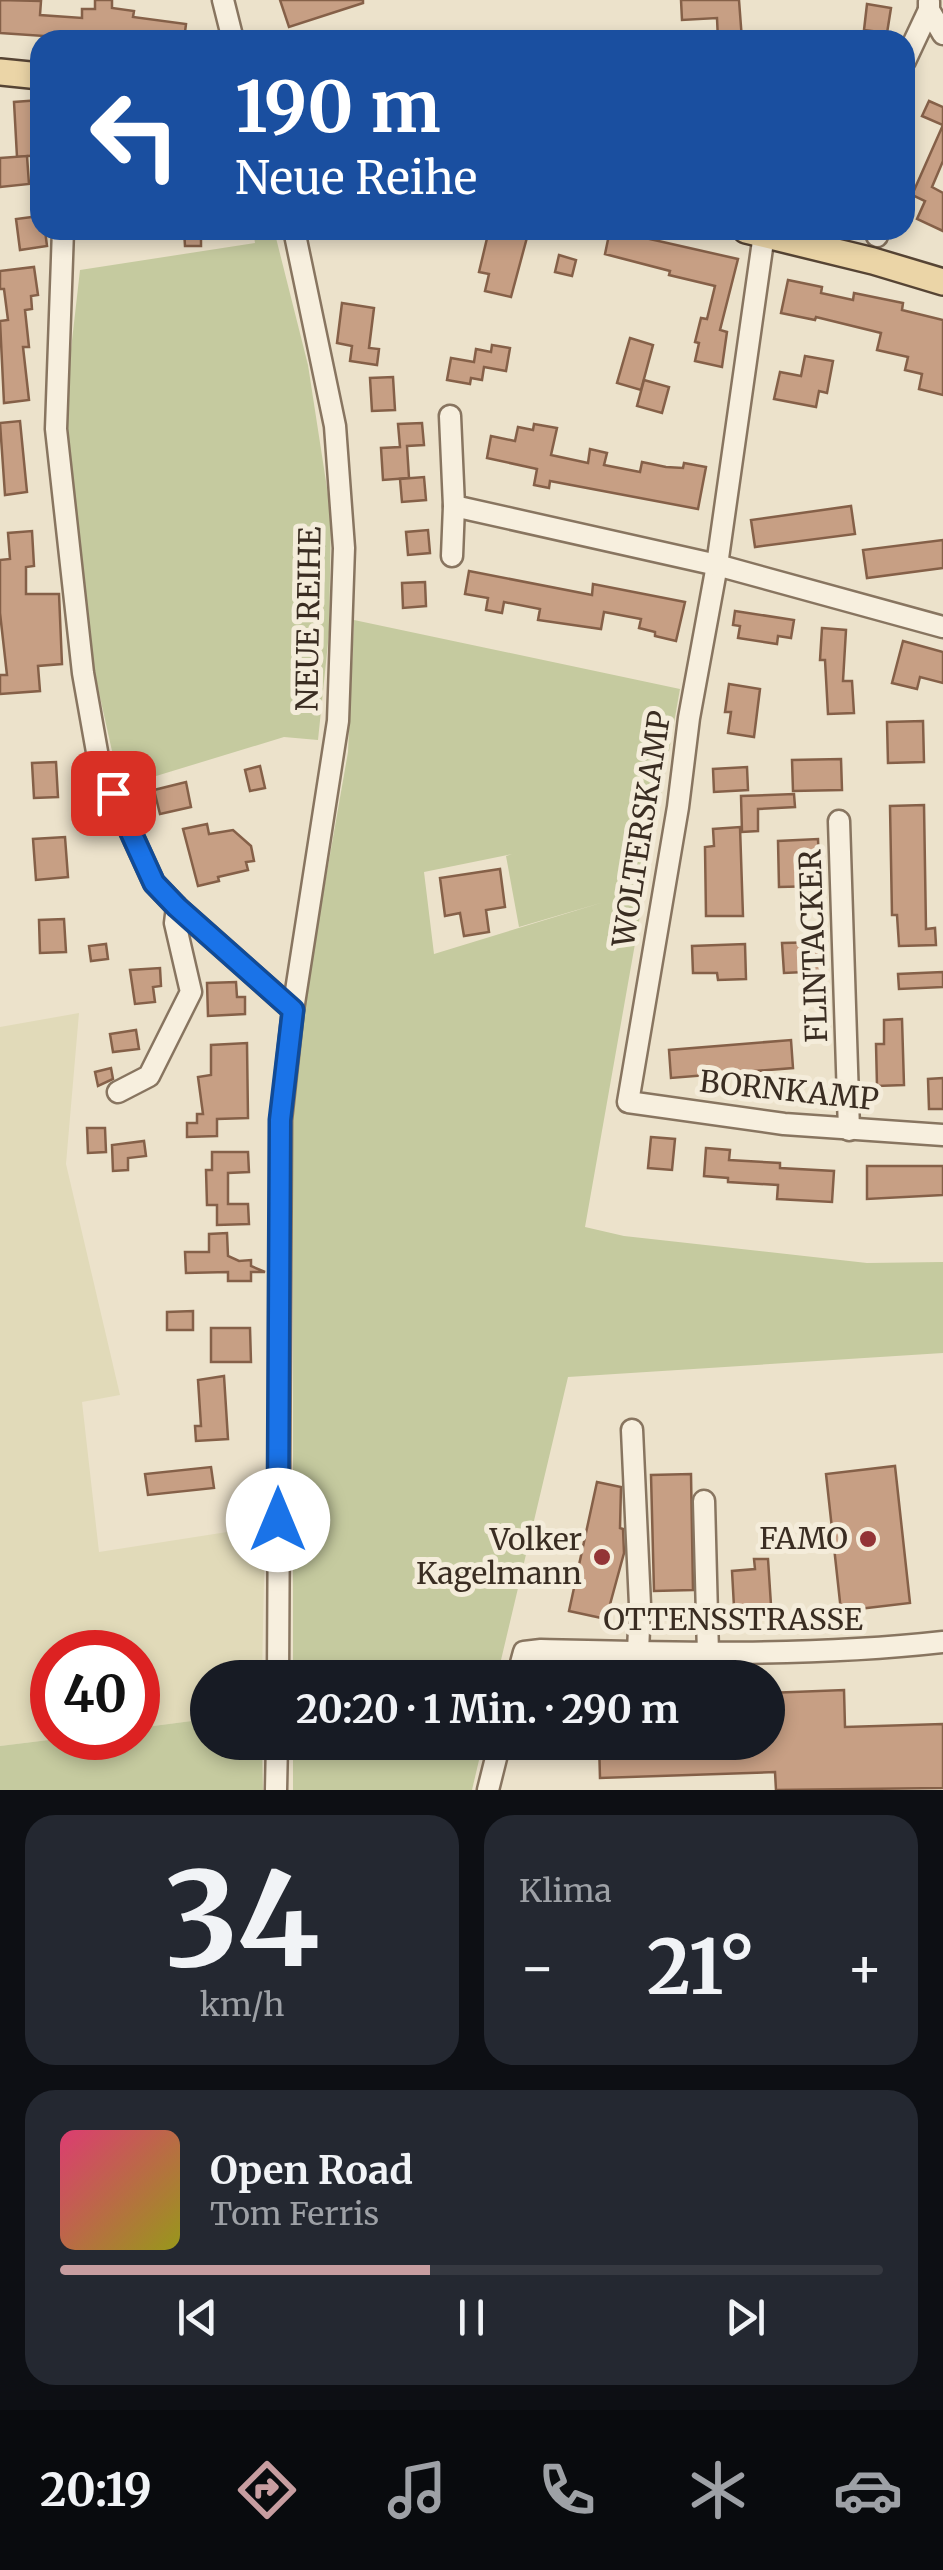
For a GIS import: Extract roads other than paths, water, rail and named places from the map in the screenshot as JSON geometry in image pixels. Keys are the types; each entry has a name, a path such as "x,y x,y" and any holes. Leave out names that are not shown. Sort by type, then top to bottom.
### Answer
{"main road":[{"path":"0,72 30,75"},
{"path":"788,240 943,282"}],"street":[{"path":"223,0 230,30"},
{"path":"929,5 943,34"},
{"path":"915,38 929,5"},
{"path":"63,240 56,429 82,673 100,763 154,883 293,1010"},
{"name":"NEUE REIHE","path":"278,1660 280,1120 338,721 344,548 334,426 296,240"},
{"name":"WOLTERSKAMP","path":"628,1102 678,807 688,718 717,565 754,240"},
{"path":"450,416 452,556"},
{"path":"454,506 717,565 943,627"},
{"name":"FLINTACKER","path":"840,820 849,1130"},
{"path":"118,1092 149,1076 191,992 175,923 177,907"},
{"name":"BORNKAMP","path":"628,1102 849,1130 943,1135"},
{"path":"632,1430 640,1604 638,1652"},
{"path":"704,1502 708,1654"},
{"name":"OTTENSSTRASSE","path":"522,1660 524,1652 859,1652 943,1642"},
{"path":"276,1760 276,1790"},
{"path":"488,1790 496,1760"}],"place":[{"name":"FAMO","path":"868,1539"},
{"name":"Volker Kagelmann","path":"602,1557"}]}
